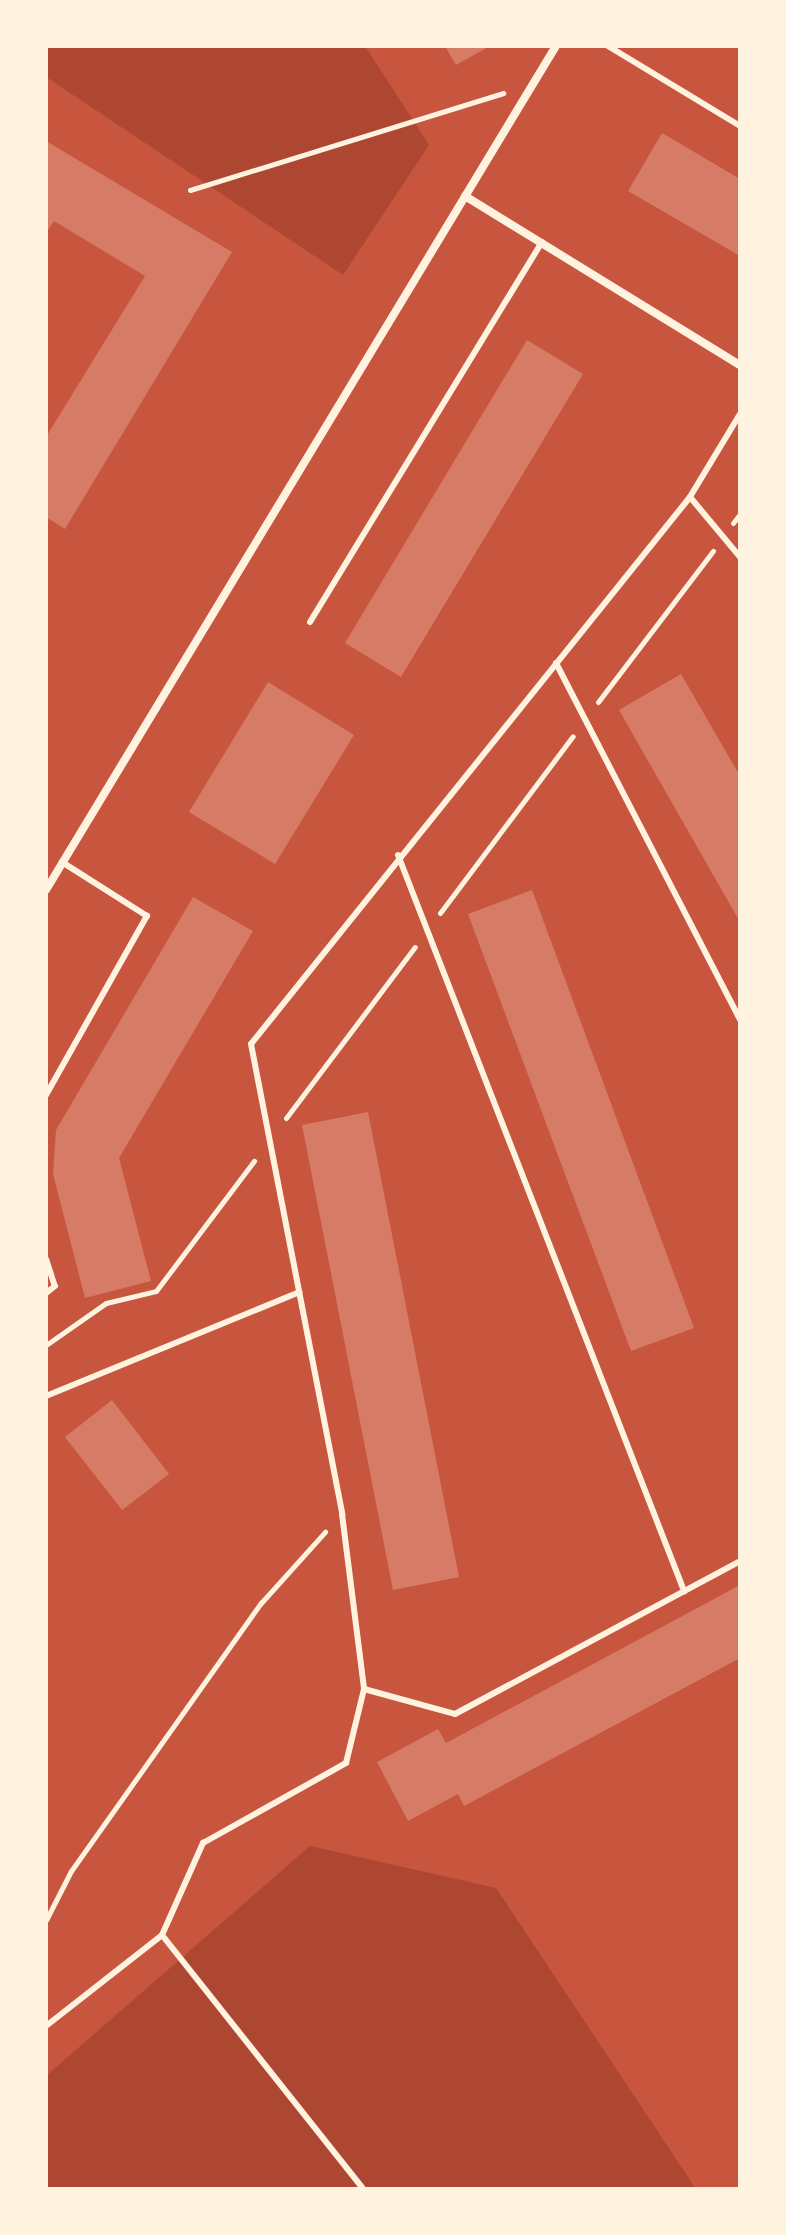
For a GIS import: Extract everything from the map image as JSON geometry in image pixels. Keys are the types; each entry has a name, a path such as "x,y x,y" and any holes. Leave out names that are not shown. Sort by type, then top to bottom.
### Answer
{"street":[{"path":"46,890 556,46"},
{"path":"465,196 740,365"}],"lane":[{"path":"608,46 740,126"},
{"path":"310,622 542,242"},
{"path":"46,2026 162,1935 203,1843 346,1763 364,1689 342,1514 251,1044 398,855 690,497 740,414"},
{"path":"690,497 740,557"},
{"path":"556,663 587,717 740,1019"},
{"path":"398,855 684,1591"},
{"path":"46,1095 147,916 62,862"},
{"path":"46,1259 55,1286 46,1293"},
{"path":"46,1396 299,1292"},
{"path":"364,1689 455,1714 740,1561"},
{"path":"162,1935 363,2189"}],"path":[{"path":"190,190 532,84"},
{"path":"46,1345 106,1303 156,1291 740,514"},
{"path":"46,1920 71,1871 261,1603 342,1514"}],"shaded area":[{"path":"46,46 365,46 429,145 343,275 46,77"},
{"path":"310,1846 496,1888 696,2189 46,2189 46,2076"}],"building":[{"path":"445,46 490,46 456,65"},
{"path":"662,133 740,179 740,256 628,191"},
{"path":"46,141 232,252 65,529 46,517 46,437 145,276 54,221 46,233"},
{"path":"527,340 583,374 401,677 345,643"},
{"path":"681,674 740,776 740,922 619,710"},
{"path":"268,682 354,735 275,864 189,812"},
{"path":"532,890 694,1328 631,1351 468,914"},
{"path":"193,897 253,931 119,1158 151,1281 85,1298 53,1174 56,1130"},
{"path":"368,1112 459,1577 393,1590 302,1125"},
{"path":"112,1400 169,1474 122,1510 65,1437"},
{"path":"740,1585 740,1658 464,1806 458,1794 408,1821 377,1762 438,1729 446,1743"}]}
